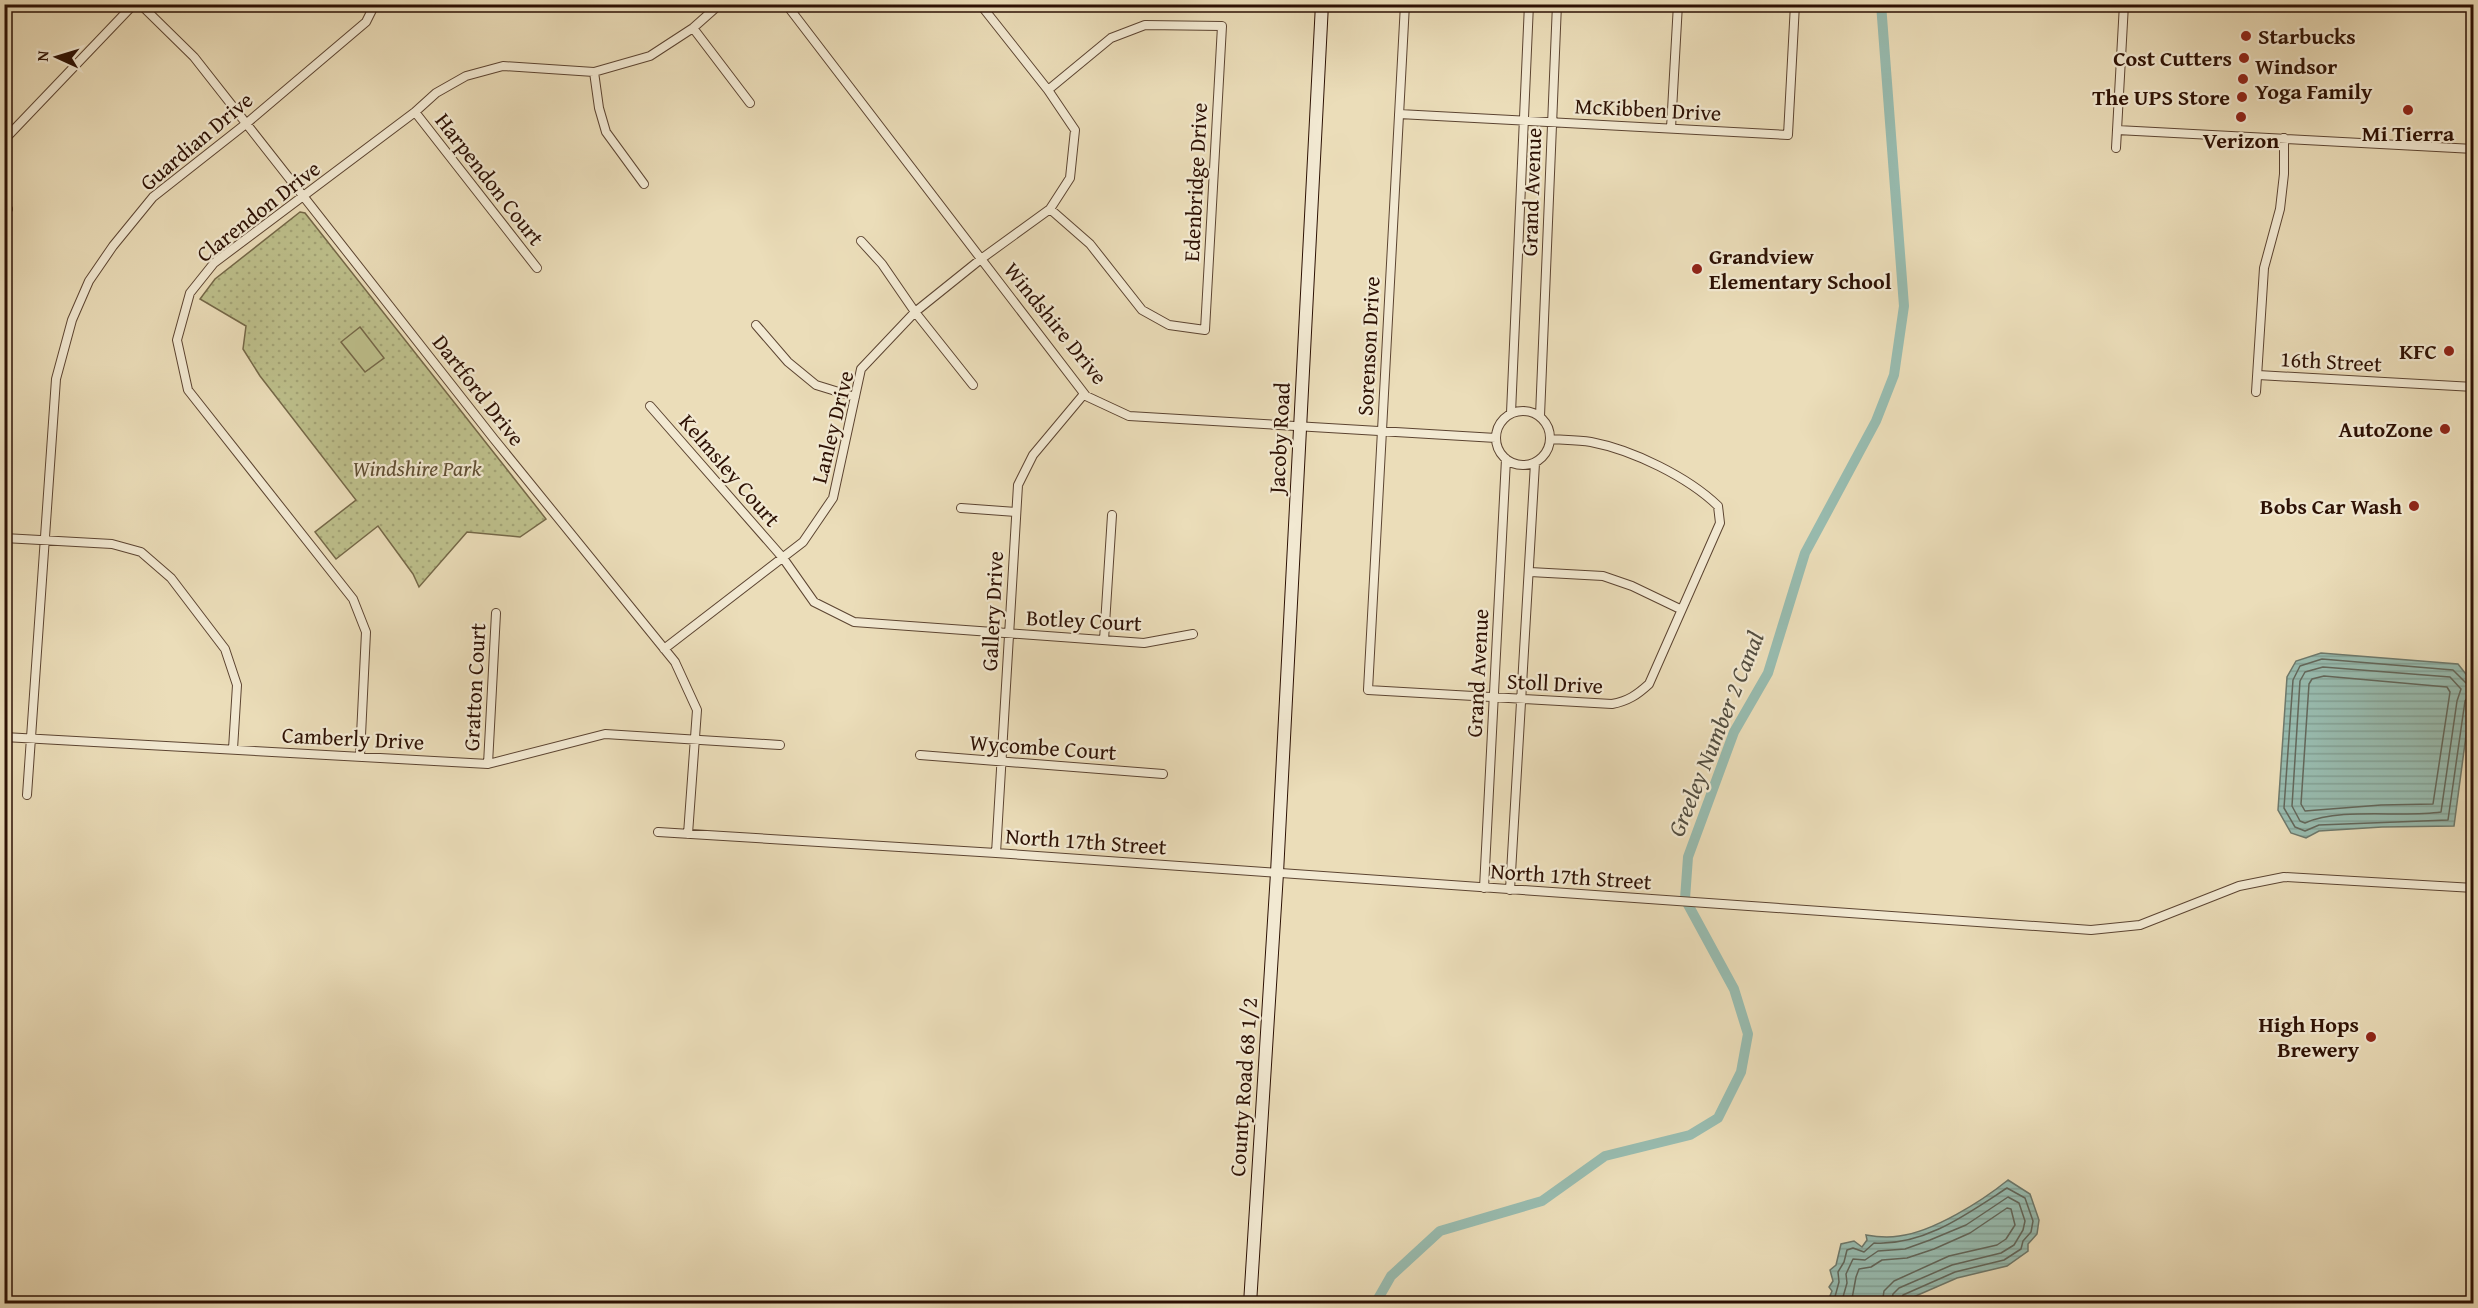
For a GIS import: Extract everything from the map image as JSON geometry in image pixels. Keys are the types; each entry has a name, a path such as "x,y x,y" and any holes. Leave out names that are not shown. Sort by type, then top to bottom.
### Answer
{"street":[{"path":"4,140 134,4"},
{"name":"Dartford Drive","path":"140,4 194,57 494,439 675,662 697,710 688,834"},
{"name":"Guardian Drive","path":"27,795 56,379 72,320 89,281 112,246 153,197 247,123 366,22 375,4"},
{"name":"Clarendon Drive","path":"360,756 366,632 353,599 188,390 177,340 190,293 214,263 415,112 436,93 466,76 503,66 594,72 650,56 693,28 720,4"},
{"name":"Windshire Drive","path":"786,4 1084,394 1129,416 1496,438"},
{"path":"980,4 1048,90 1075,130 1070,178 1050,209"},
{"name":"Jacoby Road","path":"1277,873 1322,4"},
{"name":"Sorenson Drive","path":"1368,690 1405,4"},
{"name":"Grand Avenue","path":"1511,412 1529,4"},
{"name":"Grand Avenue","path":"1540,416 1557,4"},
{"path":"1671,128 1678,4"},
{"name":"McKibben Drive","path":"1399,114 1788,135 1795,4"},
{"path":"2115,148 2124,4"},
{"name":"Edenbridge Drive","path":"1048,90 1111,39 1145,25 1222,26 1205,330 1169,325 1142,310 1090,244 1050,209"},
{"path":"693,28 750,103"},
{"path":"594,72 599,108 606,132 644,184"},
{"name":"Harpendon Court","path":"415,112 537,268"},
{"path":"2117,130 2474,149"},
{"path":"2256,392 2264,268 2280,209 2284,174 2284,138"},
{"name":"Lanley Drive","path":"664,649 803,542 833,498 861,369 915,312 981,259 1050,209"},
{"path":"861,241 882,264 915,312 973,385"},
{"path":"756,325 788,362 816,386 855,397"},
{"name":"16th Street","path":"2258,375 2474,387"},
{"name":"Gallery Drive","path":"996,853 1018,485 1033,455 1084,394"},
{"name":"Kelmsley Court","path":"650,405 783,558 814,602 854,622 1009,635"},
{"path":"1528,411 1540,416 1548,427 1550,439 1546,452 1535,463 1523,465 1506,459 1499,452 1496,438 1498,425 1511,412 1528,411"},
{"name":"Stoll Drive","path":"1368,690 1612,704 1632,698 1649,684 1680,609 1720,523 1718,506 1661,468 1622,451 1582,441 1550,439"},
{"name":"Grand Avenue","path":"1484,888 1506,459"},
{"name":"Grand Avenue","path":"1510,890 1535,463"},
{"path":"961,508 1016,512"},
{"path":"1104,640 1112,515"},
{"path":"4,538 111,544 141,552 171,578 225,649 237,685 233,749"},
{"path":"1530,572 1603,576 1632,586 1680,609"},
{"name":"Gratton Court","path":"488,764 496,613"},
{"name":"Botley Court","path":"1009,635 1144,643 1193,634"},
{"name":"Camberly Drive","path":"4,737 488,764 605,734 780,745"},
{"name":"Wycombe Court","path":"920,755 1163,774"},
{"name":"North 17th Street","path":"658,832 996,853 2091,930 2140,925 2239,886 2284,877 2474,888"},
{"name":"County Road 68 1/2","path":"1250,1304 1277,873"}],"green space":[{"name":"Windshire Park","path":"300,212 305,213 546,519 520,537 467,532 419,587 413,574 378,526 336,559 315,532 356,500 260,376 243,349 246,326 200,299 215,279"},
{"path":"360,327 384,358 365,372 341,342"}],"water":[{"path":"2321,653 2458,664 2473,683 2454,826 2319,831 2306,838 2291,833 2278,810 2287,677 2296,661"},
{"path":"2008,1180 2030,1194 2039,1220 2037,1234 2028,1244 2028,1251 2007,1266 1957,1278 1902,1302 1827,1303 1832,1291 1829,1287 1833,1281 1830,1270 1836,1265 1841,1244 1854,1241 1862,1247 1867,1240 1866,1235 1895,1237 1927,1229 1971,1206"}],"waterway":[{"name":"Greeley Number 2 Canal","path":"1375,1304 1391,1276 1440,1231 1542,1201 1605,1156 1690,1135 1718,1118 1741,1072 1748,1034 1734,989 1685,899 1688,857 1734,732 1768,673 1805,553 1876,421 1894,375 1904,306 1881,4"}],"place":[{"name":"Starbucks","path":"2246,36"},
{"name":"Cost Cutters","path":"2244,58"},
{"name":"Windsor Yoga Family","path":"2243,79"},
{"name":"The UPS Store","path":"2242,97"},
{"name":"Mi Tierra","path":"2408,110"},
{"name":"Verizon","path":"2241,117"},
{"name":"Grandview Elementary School","path":"1697,269"},
{"name":"KFC","path":"2449,351"},
{"name":"AutoZone","path":"2445,429"},
{"name":"Bobs Car Wash","path":"2414,506"},
{"name":"High Hops Brewery","path":"2371,1037"}]}
